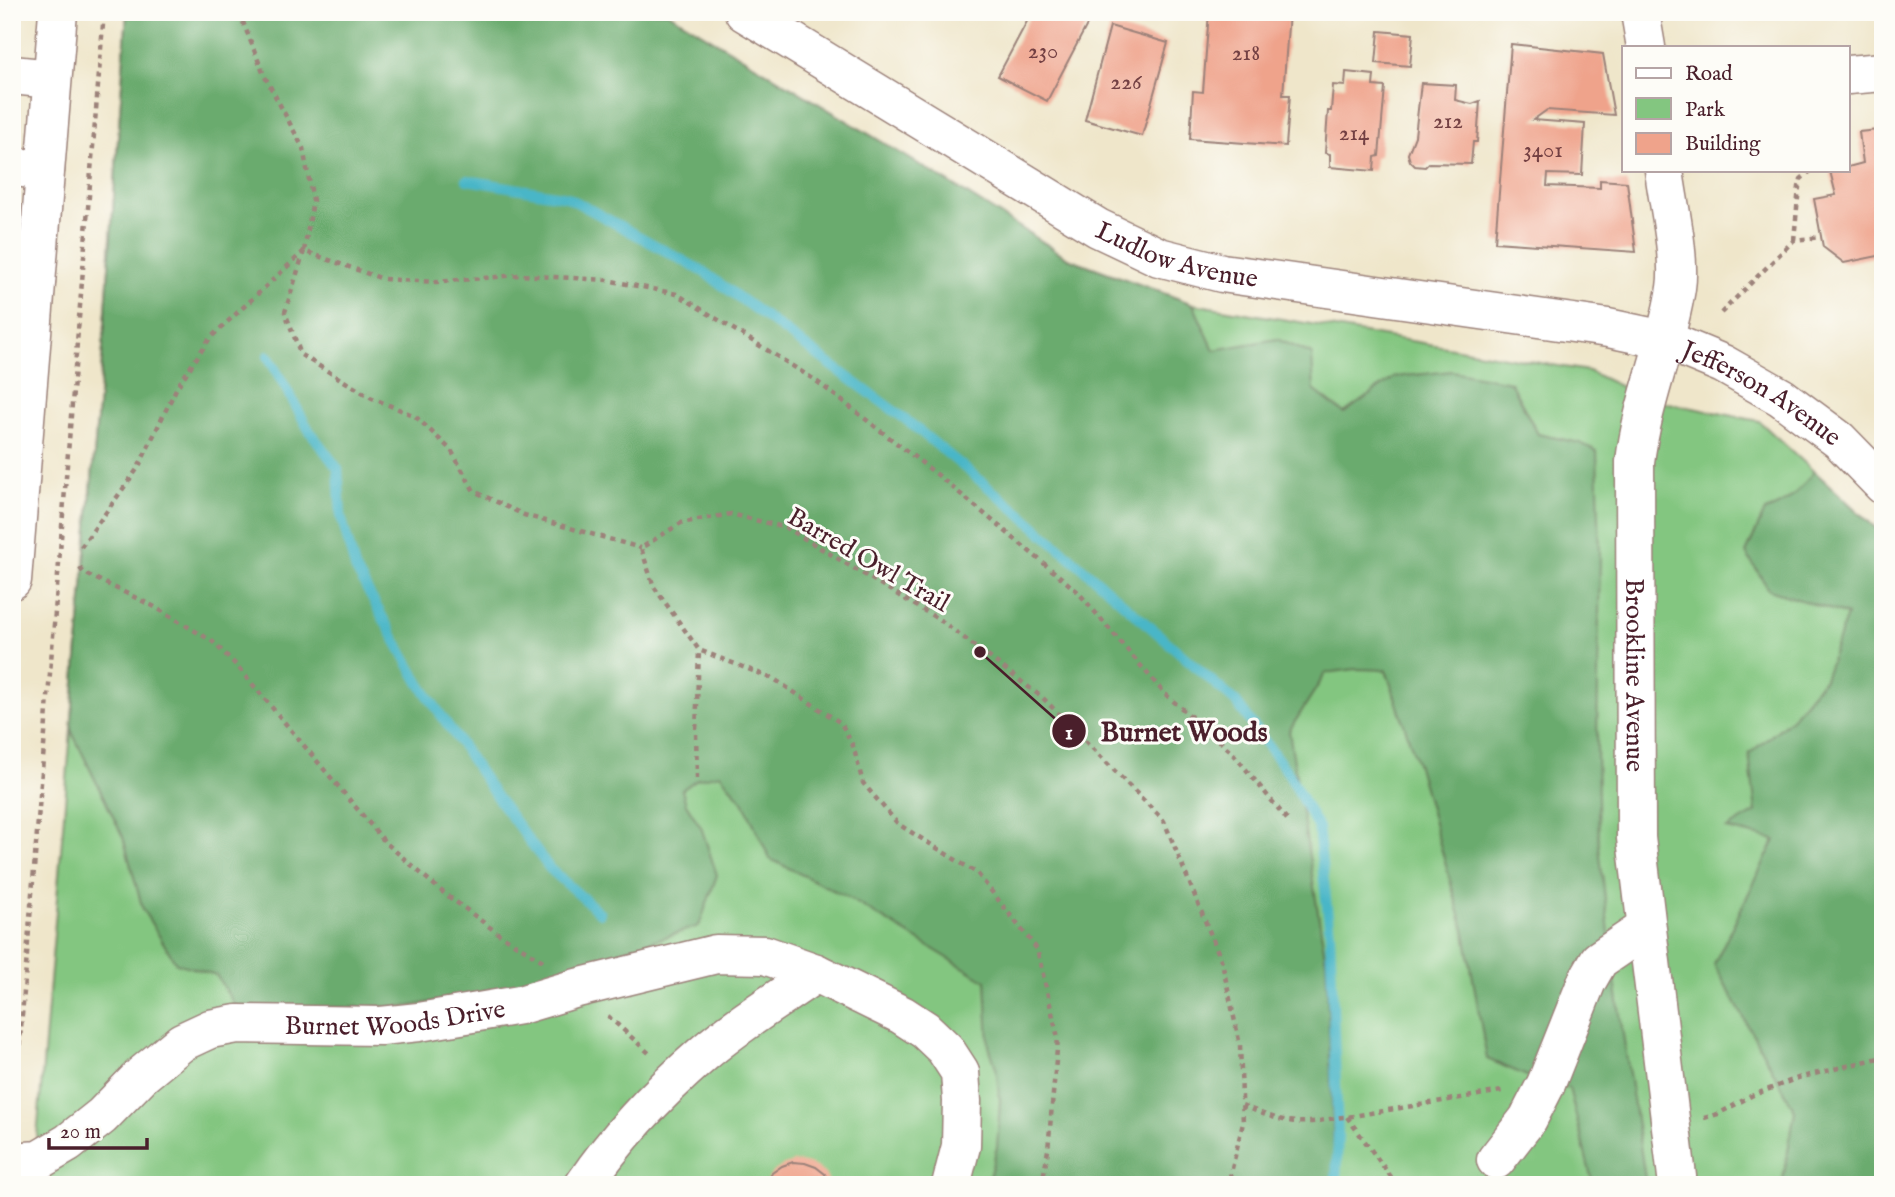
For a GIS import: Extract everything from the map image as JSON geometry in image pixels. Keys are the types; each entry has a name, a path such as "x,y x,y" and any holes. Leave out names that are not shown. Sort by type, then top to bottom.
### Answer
{"street":[{"path":"12,580 29,169 52,79 58,12"},
{"name":"Ludlow Avenue","path":"744,12 1098,228 1159,257 1222,273 1608,328 1665,340"},
{"path":"1640,12 1646,46"},
{"path":"1850,75 1883,72"},
{"path":"12,75 52,79"},
{"name":"Brookline Avenue","path":"1664,172 1676,286 1665,340 1639,429 1635,462 1636,838 1678,1185"},
{"name":"Jefferson Avenue","path":"1665,340 1723,364 1781,397 1879,472"},
{"path":"1496,1160 1528,1119 1546,1084 1587,981 1600,960 1646,928"},
{"name":"Burnet Woods Drive","path":"12,1162 39,1160 68,1143 102,1116 142,1075 182,1042 210,1029 237,1024 381,1026 520,1005 716,954 765,955 816,973 902,1015 925,1030 945,1049 960,1072 962,1101 961,1146 951,1185"},
{"path":"584,1185 648,1104 704,1053 816,973"}],"path":[{"path":"12,1137 104,12"},
{"path":"239,12 264,75 303,148 313,201 304,251 285,312 301,355 372,398 415,416 451,450 474,491 524,515 641,548 654,587 699,650 774,679 841,723 853,746 863,783 898,824 977,873 1037,949 1058,1038 1048,1150 1042,1185"},
{"path":"1794,240 1801,178 1809,172"},
{"path":"1721,313 1794,240 1821,237"},
{"path":"81,547 138,468 177,387 210,338 304,251"},
{"path":"304,251 383,279 436,282 519,275 607,280 677,294 815,380 939,476 1077,591 1165,694 1231,751 1290,823"},
{"name":"Barred Owl Trail","path":"641,548 681,523 731,514 787,528 943,622 1043,698 1164,821 1222,962 1240,1045 1243,1123 1228,1185"},
{"path":"80,568 84,573 153,606 212,641 238,667 385,842 440,890 499,934 562,972 677,1078"},
{"path":"697,779 699,650"},
{"path":"1700,1119 1798,1078 1883,1057"},
{"path":"1242,1105 1269,1117 1307,1123 1546,1084"},
{"path":"1347,1117 1397,1185"}],"green space":[{"path":"127,12 667,12 1068,258 1193,304 1588,371 1647,399 1759,421 1883,535 1883,1185 33,1185 105,324"},
{"path":"127,12 667,12 1068,258 1193,304 1214,350 1277,339 1312,354 1314,390 1344,413 1395,377 1452,371 1510,382 1538,434 1580,443 1597,451 1600,552 1597,746 1599,846 1613,968 1646,1185 1593,1185 1569,1088 1546,1084 1487,1059 1465,933 1418,766 1386,670 1356,669 1326,673 1289,731 1326,962 1334,1154 1338,1185 987,1185 997,1147 1000,1101 996,1068 989,1046 986,981 845,896 770,859 744,803 720,774 697,779 682,790 686,804 701,827 717,875 699,926 508,988 411,1006 238,1010 216,975 176,963 143,910 123,837 71,730 105,324"},
{"path":"1814,471 1883,535 1883,1185 1782,1185 1795,1111 1714,964 1775,840 1727,829 1756,812 1749,754 1790,720 1824,679 1847,615 1769,590 1746,553 1765,511 1793,496"}],"building":[{"path":"1032,12 1066,12 1088,23 1047,101 998,76"},
{"path":"1209,12 1289,12 1283,95 1290,95 1286,146 1190,139 1193,91 1203,92"},
{"path":"1110,26 1168,43 1142,136 1085,120"},
{"path":"1379,31 1413,34 1410,66 1376,63"},
{"path":"1511,44 1603,54 1614,115 1547,110 1533,120 1585,124 1582,175 1548,174 1547,186 1600,188 1600,180 1627,182 1636,252 1495,242"},
{"path":"1346,72 1374,75 1373,86 1385,87 1379,156 1375,157 1374,171 1330,167 1330,154 1325,153 1333,85 1345,86"},
{"path":"1421,83 1456,85 1455,100 1472,104 1480,101 1477,142 1473,142 1471,164 1429,163 1425,167 1415,166 1410,161 1408,154 1415,136"},
{"path":"1878,130 1883,147 1883,255 1844,263 1823,247 1814,199 1836,195 1830,172 1850,172 1850,166 1863,163 1859,132"},
{"path":"793,1162 816,1167 825,1174 830,1185 765,1185 772,1173"}],"waterway":[{"path":"467,180 567,197 704,272 905,419 1021,514 1236,702 1288,773 1318,828 1330,933 1338,1134 1336,1185"},
{"path":"268,356 309,430 338,469 341,516 355,568 420,684 493,792 550,869 600,913"}],"place":[{"name":"Burnet Woods","path":"980,652"}]}
